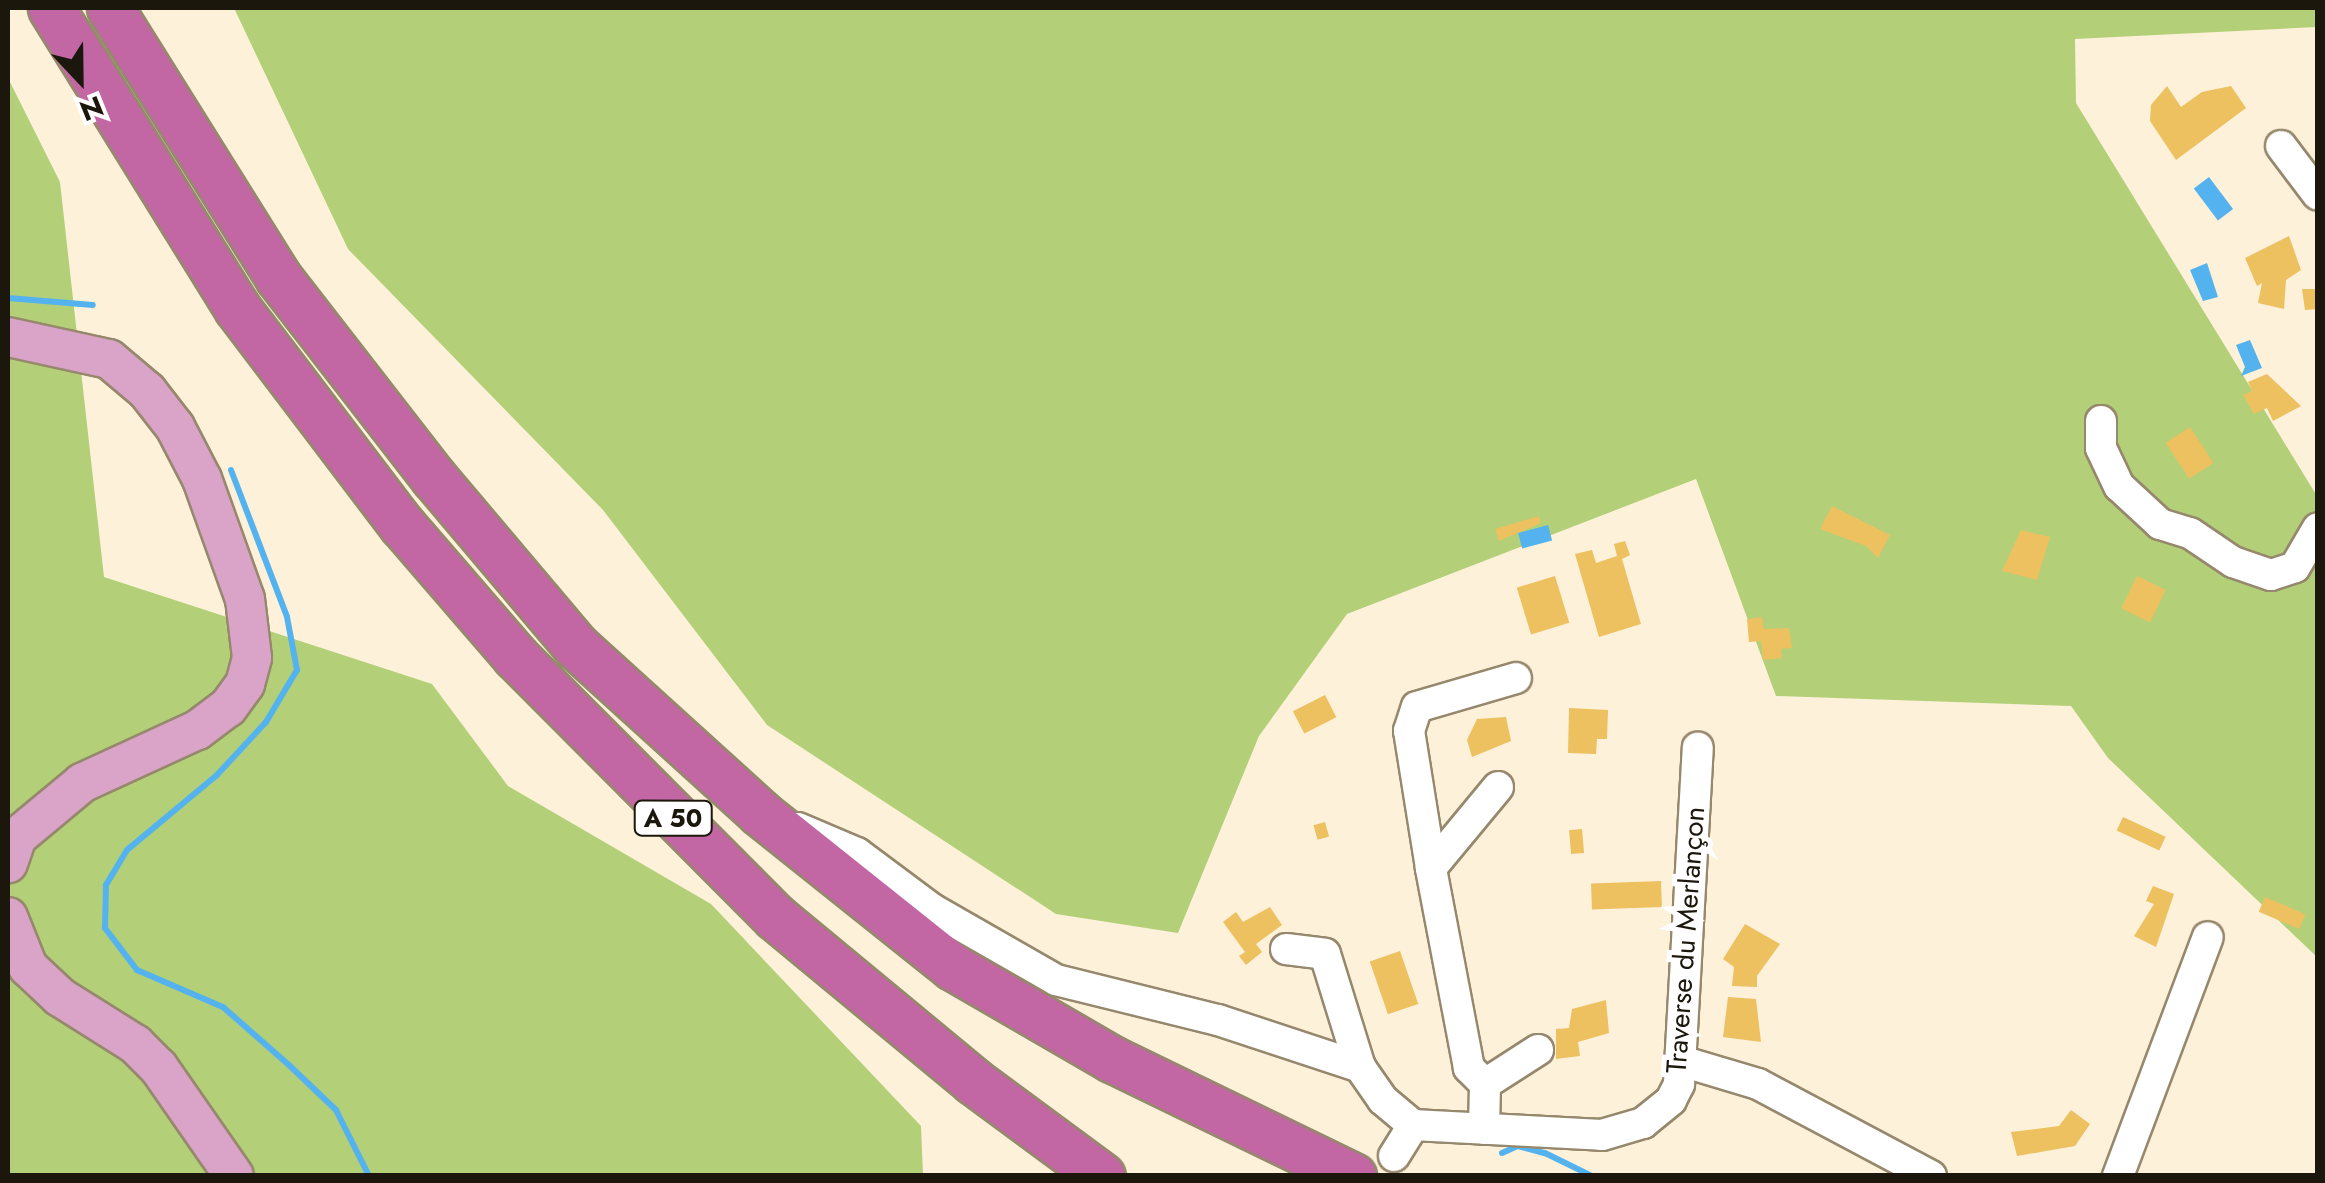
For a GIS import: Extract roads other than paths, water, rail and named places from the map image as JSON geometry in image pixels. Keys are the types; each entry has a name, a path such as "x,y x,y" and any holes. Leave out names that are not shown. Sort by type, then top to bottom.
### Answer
{"highway":[{"name":"A 50","path":"51,8 237,308 402,525 515,656 788,929 944,1058 1102,1176"},
{"name":"A 50","path":"110,8 278,277 434,478 576,646 760,813 952,967 1112,1059 1353,1176"}],"main road":[{"path":"8,337 109,360 146,390 175,427 202,478 245,599 252,658 246,684 228,707 197,730 82,782 18,837 8,864"},
{"path":"8,916 28,966 60,997 135,1044 159,1068 234,1176"}],"street":[{"path":"2281,146 2318,195"},
{"path":"2101,421 2102,448 2119,486 2160,524 2190,533 2233,562 2271,575 2295,567 2318,528"},
{"path":"1484,1129 1485,1084 1470,1068 1409,730 1417,707 1516,678"},
{"name":"Traverse du Merlançon","path":"1413,1125 1626,1130 1670,1100 1681,1060 1698,748"},
{"path":"1431,868 1498,787"},
{"path":"760,813 857,853 932,909 1056,980 1218,1020 1360,1067"},
{"path":"2118,1176 2208,936"},
{"path":"1286,949 1326,954 1360,1067 1383,1100 1413,1125 1394,1156"},
{"path":"1485,1084 1538,1050"},
{"path":"1681,1060 1758,1084 1931,1176"}],"water":[{"path":"2209,177 2233,209 2218,220 2194,188"},
{"path":"2207,263 2218,297 2203,301 2190,270"},
{"path":"2250,340 2262,368 2241,376 2245,367 2236,345"},
{"path":"1548,525 1552,540 1522,548 1518,533"}],"waterway":[{"path":"8,298 93,305"},
{"path":"231,470 287,617 297,670 266,722 217,775 127,850 106,885 105,928 137,970 223,1007 290,1066 336,1110 369,1176"},
{"path":"1502,1153 1518,1146 1545,1153 1592,1176"}]}
